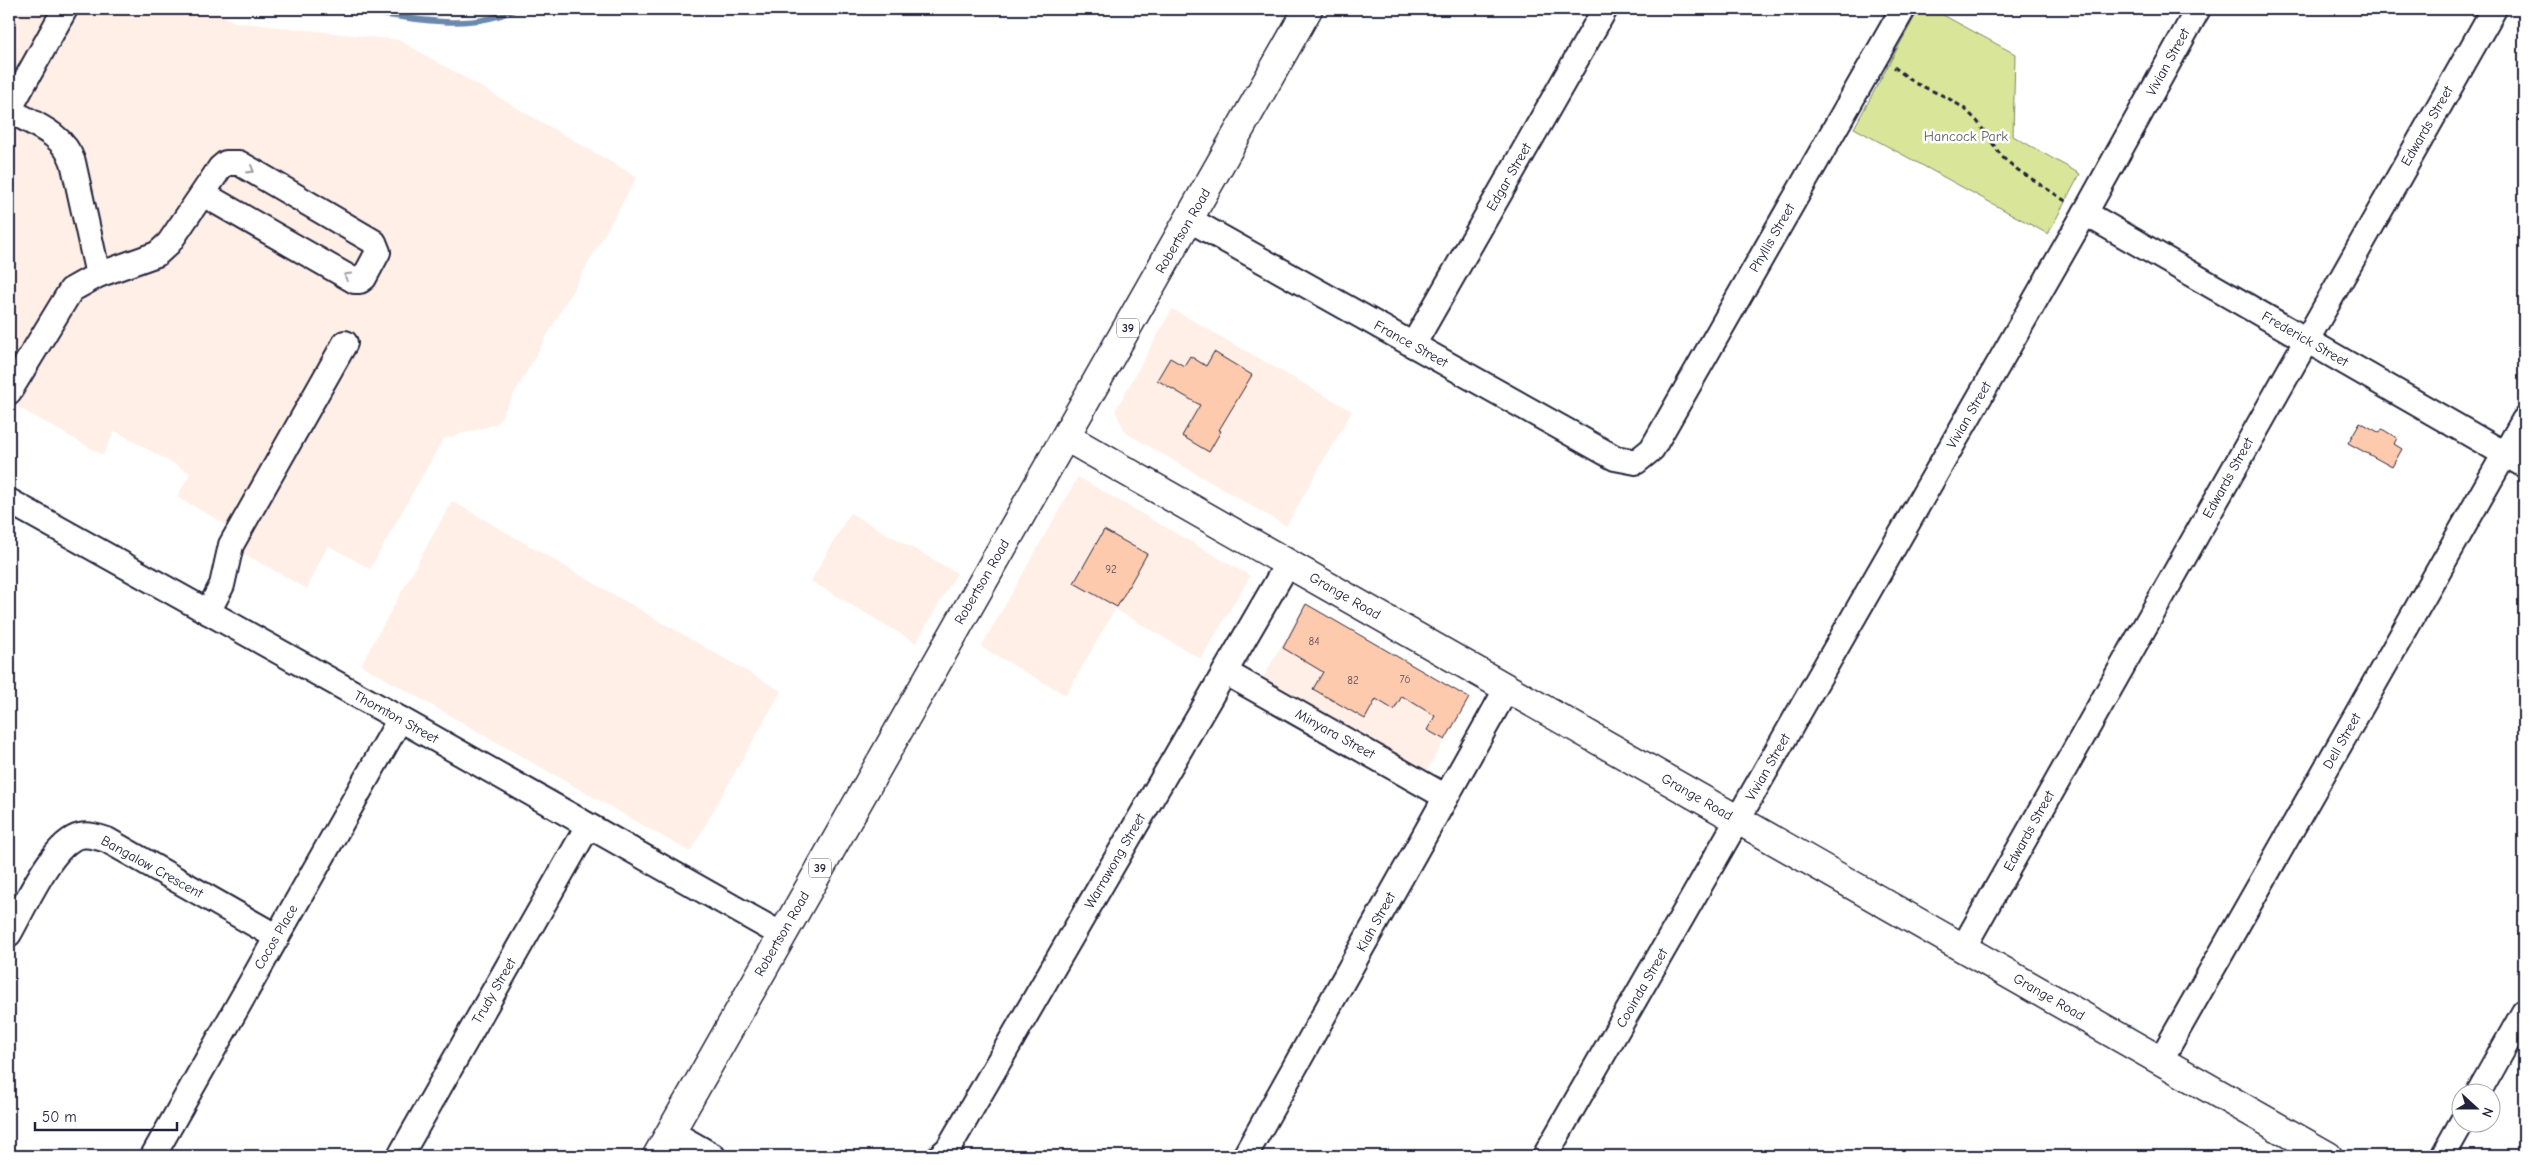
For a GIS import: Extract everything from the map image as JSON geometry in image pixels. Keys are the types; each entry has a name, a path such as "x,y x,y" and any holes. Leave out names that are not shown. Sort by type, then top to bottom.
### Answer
{"main road":[{"name":"Robertson Road","path":"657,1156 1190,220 1308,9"},
{"name":"Grange Road","path":"1066,437 2328,1156"}],"street":[{"path":"66,9 9,110 57,137 67,148 73,162 98,275"},
{"name":"Edgar Street","path":"1413,345 1605,9"},
{"name":"Phyllis Street","path":"1636,462 1652,449 1903,9"},
{"name":"Vivian Street","path":"1738,820 2085,213 2198,9"},
{"name":"Edwards Street","path":"1963,948 2494,9"},
{"path":"9,392 63,300 71,290 98,275 157,254 169,243 220,168 232,161 239,163 374,242 378,252 364,278 360,281 355,281 203,194"},
{"name":"Frederick Street","path":"2085,213 2515,459"},
{"name":"France Street","path":"1190,220 1615,458 1636,462"},
{"path":"208,612 222,586 231,545 345,343"},
{"name":"Dell Street","path":"2160,1061 2515,459 2524,420"},
{"name":"Thornton Street","path":"9,501 782,935"},
{"name":"Warrawong Street","path":"940,1156 948,1149 1288,563"},
{"name":"Minyara Street","path":"1225,672 1446,797"},
{"name":"Kiah Street","path":"1245,1156 1507,688"},
{"name":"Cocos Place","path":"153,1156 400,719"},
{"name":"Cooinda Street","path":"1545,1156 1738,820"},
{"name":"Trudy Street","path":"400,1156 588,826"},
{"name":"Bangalow Crescent","path":"9,934 54,855 66,843 79,836 93,836 107,840 277,937"},
{"path":"2485,1082 2524,1012"},
{"path":"671,1132 713,1156"},
{"path":"2443,1156 2456,1132"}],"path":[{"path":"1877,55 1915,83 1948,98 1965,110 1977,121 2002,157 2024,175 2085,213"}],"shaded area":[{"path":"9,9 212,9 234,22 399,40 637,177 497,424 443,439 370,569 328,545 307,589 239,551 245,535 177,497 190,473 115,431 103,455 9,402"},
{"path":"1172,309 1352,411 1286,526 1126,433 1115,411"},
{"path":"1078,477 1250,576 1201,659 1115,609 1066,695 981,647"},
{"path":"452,501 781,691 690,852 361,665"},
{"path":"850,513 957,573 916,643 811,581"},
{"path":"1302,610 1465,704 1425,774 1262,679"}],"green space":[{"name":"Hancock Park","path":"1919,9 1932,9 2015,54 2013,136 2080,174 2048,234 1854,128"}],"building":[{"path":"1214,352 1252,375 1219,430 1221,431 1209,452 1182,436 1200,405 1157,380 1170,358 1184,366 1190,356 1206,366"},
{"path":"2360,422 2380,433 2382,429 2397,438 2394,444 2402,449 2392,467 2348,443"},
{"path":"1104,530 1147,554 1117,607 1074,583"},
{"path":"1306,604 1469,698 1445,740 1427,730 1435,716 1402,696 1394,710 1376,699 1365,719 1313,689 1323,672 1283,648"}],"waterway":[{"path":"344,9 432,21 454,22 476,21 497,17 516,9"}]}
